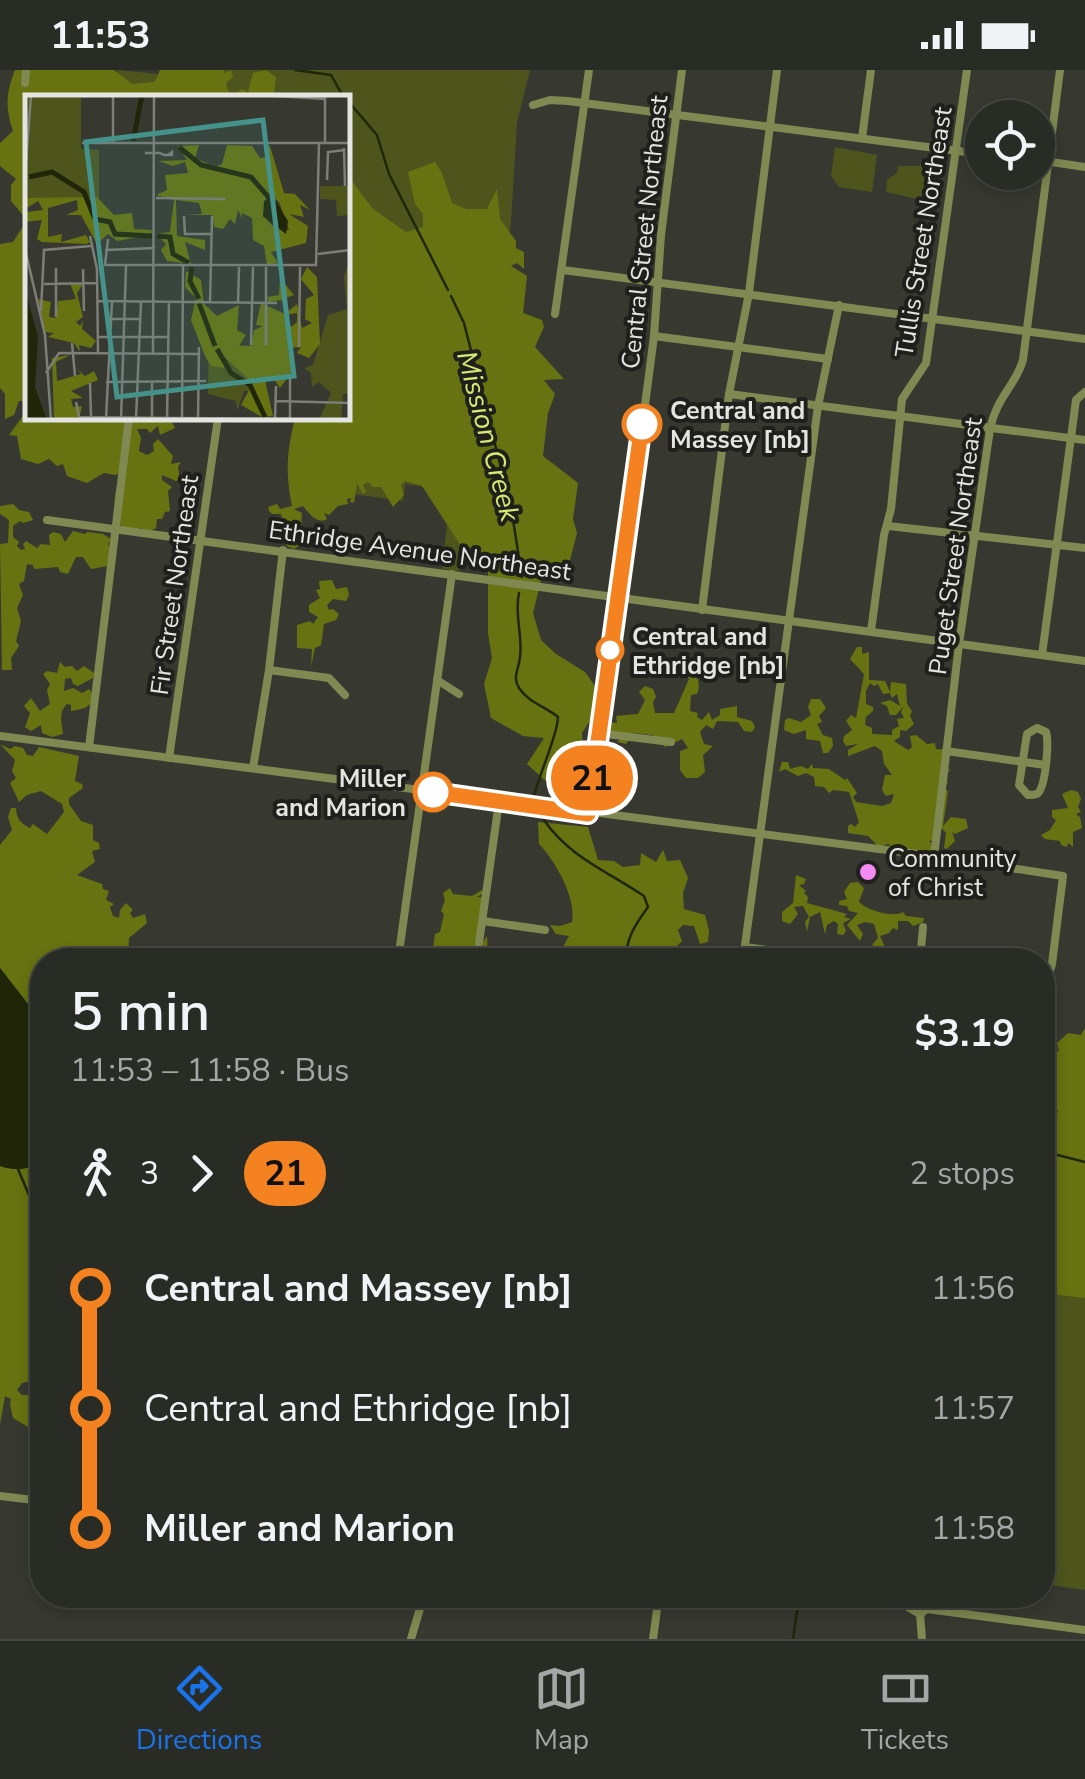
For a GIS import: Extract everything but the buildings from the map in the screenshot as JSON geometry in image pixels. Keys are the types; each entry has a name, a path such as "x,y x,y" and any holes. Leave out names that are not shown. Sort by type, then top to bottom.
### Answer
{"street":[{"path":"25,83 26,70"},
{"path":"555,314 589,70"},
{"name":"Central Street Northeast","path":"588,814 654,336 682,70"},
{"path":"702,610 729,394 749,293 776,70"},
{"path":"862,138 871,70"},
{"name":"Tullis Street Northeast","path":"871,631 901,434 903,394 926,363 967,70"},
{"name":"Puget Street Northeast","path":"1055,108 1060,70"},
{"path":"533,105 550,100 585,103 965,152"},
{"path":"1055,163 1085,166"},
{"name":"Puget Street Northeast","path":"934,857 990,429 996,404 1020,368 1044,190"},
{"path":"563,270 1085,338"},
{"path":"745,948 818,406 839,305"},
{"path":"654,336 828,359"},
{"path":"1042,655 1076,400 1085,392"},
{"path":"729,394 1085,440"},
{"path":"89,747 129,420"},
{"name":"Fir Street Northeast","path":"169,758 218,420"},
{"name":"Ethridge Avenue Northeast","path":"47,520 1085,661"},
{"path":"888,526 1085,548"},
{"path":"253,768 283,550"},
{"path":"400,948 452,574"},
{"path":"269,670 329,678 345,695"},
{"path":"436,680 459,694"},
{"path":"1034,728 1040,728 1049,739 1045,764 1041,789 1028,796 1018,786 1028,734 1034,728"},
{"path":"598,733 670,742"},
{"path":"0,736 1063,876 1050,948"},
{"path":"946,752 1045,764"},
{"path":"480,944 499,802"},
{"path":"482,921 545,930"},
{"path":"921,948 924,927"},
{"path":"0,1496 30,1500"},
{"path":"411,1639 420,1608"},
{"path":"654,1639 658,1608"},
{"path":"912,1608 1085,1630"},
{"path":"922,1639 924,1608"}],"green space":[{"path":"15,70 114,70 132,84 155,82 160,70 231,70 233,77 226,83 228,91 235,93 242,89 248,92 253,73 266,70 276,77 274,93 283,95 25,95 25,218 11,201 11,185 16,179 0,166 0,143 13,131 10,86"},
{"path":"117,70 179,76 180,70 530,70 517,123 511,222 499,318 485,317 459,571 442,569 451,490 405,484 403,501 302,487 350,420 350,95 114,95"},
{"path":"835,147 877,155 872,192 839,187 831,176"},
{"path":"921,160 932,161 938,168 935,189 917,199 886,192 887,180 897,173 898,166 920,166"},
{"path":"435,162 452,203 466,209 487,209 497,189 500,219 516,241 516,248 524,252 524,269 517,263 511,266 527,276 523,313 542,320 544,327 535,347 564,379 544,380 555,394 548,413 543,456 578,483 573,519 577,533 568,568 542,576 533,613 541,640 585,672 595,686 595,713 582,733 583,752 575,780 549,784 527,764 544,738 523,736 491,718 484,684 492,658 488,568 476,546 463,549 422,486 405,481 401,485 404,495 393,507 381,487 368,482 363,485 363,494 357,483 354,503 347,499 348,504 338,506 329,515 324,513 327,519 323,520 303,506 294,509 302,513 300,545 294,549 281,537 281,514 269,511 268,507 277,504 280,509 292,506 288,462 295,420 350,420 350,179 373,209 406,232 423,227 423,214 415,204 408,172"},
{"path":"25,223 25,401 19,401 14,415 5,419 5,394 0,388 0,244 13,242"},
{"path":"25,413 25,420 171,420 175,428 160,435 158,426 150,433 137,429 141,438 139,451 147,455 154,451 153,444 158,439 173,456 171,464 181,462 180,480 162,475 162,480 172,487 168,491 170,511 157,519 156,528 150,531 127,531 113,518 117,487 128,469 115,475 104,473 87,483 67,476 63,464 57,466 49,459 38,464 21,459 17,436 9,435"},
{"path":"13,504 29,512 33,520 13,526 13,537 21,550 25,549 26,541 37,548 50,545 49,535 53,532 61,534 65,542 73,531 103,534 111,539 108,544 115,556 108,566 91,569 83,557 76,557 68,574 58,567 34,569 27,564 24,581 19,584 23,595 17,608 21,621 16,641 19,646 11,658 12,670 2,670 0,544 8,543 9,520 0,514 0,506"},
{"path":"332,580 336,589 347,587 349,595 346,601 333,599 327,605 339,614 336,620 324,624 321,645 315,648 311,667 312,649 297,648 297,625 310,621 313,624 318,617 309,612 309,605 320,598 316,590 320,589 319,581"},
{"path":"857,647 862,647 862,654 869,652 869,680 885,681 890,692 891,682 906,684 914,724 906,731 900,730 900,737 894,741 908,750 912,747 910,736 916,735 927,744 935,743 936,749 948,750 943,766 950,770 945,776 948,783 939,786 948,791 943,826 951,817 966,819 968,828 952,832 955,841 947,849 942,828 938,840 929,841 937,848 917,857 921,860 919,869 911,871 906,866 907,850 888,844 879,847 868,836 848,833 848,826 855,827 859,822 849,792 829,793 824,787 815,786 814,777 806,773 798,776 785,769 779,772 782,762 788,762 790,769 808,769 812,764 813,768 829,769 847,778 857,793 853,797 856,802 882,806 891,803 894,794 886,796 882,790 885,775 892,775 884,764 882,751 875,746 848,756 848,750 858,744 846,746 843,741 852,730 846,721 851,715 856,718 864,674 850,659","holes":["870,683 878,684 883,694 890,693 892,698 897,694 900,706 890,700 880,703 887,706 890,715 896,715 904,706 904,718 897,719 899,726 892,730 892,735 872,734 872,728 865,725 866,717 873,711 866,704 866,691"]},
{"path":"689,654 699,684 697,694 691,695 690,711 698,713 702,720 709,712 712,720 720,715 720,709 737,706 737,717 752,721 755,727 752,732 744,731 738,722 717,721 713,729 706,725 700,732 704,744 713,746 703,755 705,772 698,778 686,778 680,770 680,751 688,748 682,739 665,747 653,735 634,733 626,744 617,742 625,735 608,733 608,722 617,723 616,716 638,714 645,700 639,692 645,686 653,689 656,697 655,713 674,713 689,679 675,661"},
{"path":"60,662 77,671 84,666 94,673 93,678 78,686 71,678 65,679 64,691 73,688 82,693 89,689 94,696 91,704 82,709 71,711 67,704 62,714 63,734 52,737 42,733 41,725 31,731 25,727 30,713 24,706 31,698 40,711 50,704 50,684 43,674 57,673"},
{"path":"811,699 820,699 826,708 819,716 822,722 817,724 823,735 832,738 833,746 828,753 823,753 820,741 806,739 806,730 794,734 784,730 785,720 801,722 811,715"},
{"path":"0,744 10,749 23,748 33,756 39,747 79,756 75,781 83,788 69,798 69,804 81,821 93,825 93,840 100,849 92,851 95,862 77,875 102,884 109,891 106,900 114,904 110,907 113,916 119,918 126,903 133,910 133,918 145,914 147,923 129,938 129,948 30,948 30,1007 0,968 0,845 12,830 8,817 11,808 16,808 24,825 30,828 33,824 47,834 64,812 62,804 41,791 19,802 10,783 16,778 12,771 15,760"},
{"path":"1078,792 1081,799 1081,812 1076,814 1082,828 1073,832 1073,847 1068,843 1067,847 1041,835 1056,820 1052,810 1068,808 1062,794"},
{"path":"538,822 588,827 598,860 614,861 623,867 640,865 641,853 656,862 663,850 667,861 680,860 688,878 683,893 684,909 705,915 708,942 700,944 694,926 683,925 678,930 682,941 677,948 563,948 569,936 556,934 550,925 572,922 571,902 558,870 539,844"},
{"path":"796,875 806,879 799,885 806,891 807,903 847,914 844,917 851,919 843,923 843,935 837,934 838,924 834,921 827,925 825,934 820,912 810,917 807,932 805,922 809,917 803,906 794,907 798,914 790,924 782,921 782,912 793,903"},
{"path":"858,882 864,888 859,902 868,908 887,914 903,912 906,916 924,918 923,922 913,926 908,921 898,921 898,930 893,928 880,936 885,947 876,948 872,945 878,938 874,924 865,922 857,925 863,934 860,941 847,925 858,913 839,905 839,901 847,899 844,892 850,883"},
{"path":"450,888 453,894 472,896 482,890 484,893 477,897 482,897 481,945 487,936 488,948 433,948 444,914 443,893"},
{"path":"1085,1028 1085,1298 1055,1293 1055,1051 1059,1051 1057,1043 1068,1033 1081,1035"},
{"path":"0,1166 30,1166 30,1381 22,1383 17,1390 30,1395 30,1428 13,1418 11,1399 5,1396 0,1425"},
{"path":"1055,1288 1085,1292 1085,1590 1055,1586"}],"shaded area":[{"path":"0,968 30,1007 30,1166 0,1166"}],"waterway":[{"name":"Mission Creek","path":"295,70 331,75 342,95"},
{"name":"Mission Creek","path":"350,103 377,135 389,174 448,290"},
{"name":"Mission Creek","path":"451,296 464,323 511,507 522,577"},
{"name":"Mission Creek","path":"519,593 521,649 517,684 527,697 558,717 533,800"},
{"name":"Mission Creek","path":"544,820 577,854 644,896 648,907 632,932 628,948"},
{"name":"Mission Creek","path":"1055,1154 1085,1162"},
{"path":"18,1169 30,1198"},
{"path":"793,1639 798,1608"}],"bus line":[{"name":"21","path":"433,792 588,814 642,424"}],"place":[{"name":"Central and Massey [nb]","path":"642,424"},
{"name":"Central and Ethridge [nb]","path":"610,650"},
{"name":"Miller and Marion","path":"433,792"},
{"name":"Community of Christ","path":"868,872"}]}
